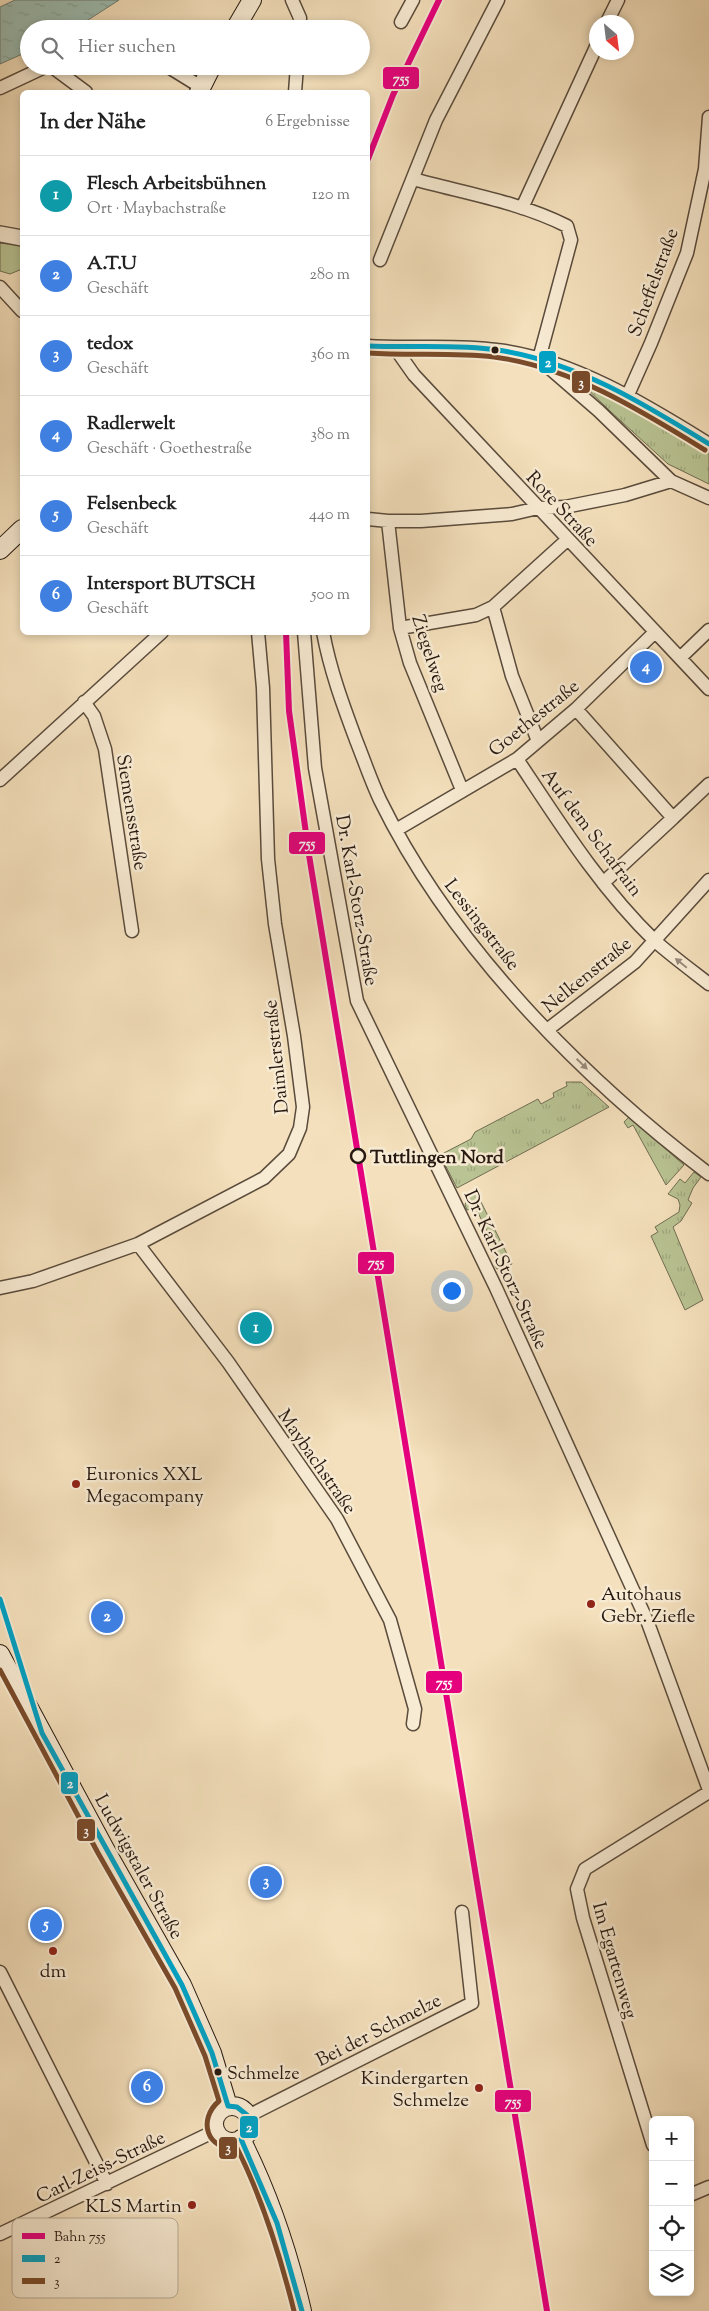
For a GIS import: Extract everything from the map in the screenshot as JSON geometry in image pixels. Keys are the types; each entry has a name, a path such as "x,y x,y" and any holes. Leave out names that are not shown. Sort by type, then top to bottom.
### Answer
{"main road":[{"path":"240,20 252,0"},
{"path":"200,90 208,75"},
{"path":"0,550 20,531"},
{"name":"Ludwigstaler Straße","path":"0,1654 105,1849 182,1985 212,2053 228,2106"},
{"path":"228,2106 240,2107 248,2116 249,2128 241,2139 228,2142 215,2131 214,2117 222,2108 228,2106"},
{"path":"241,2139 274,2212 290,2260 302,2311"}],"street":[{"path":"292,0 300,20"},
{"path":"400,22 412,0"},
{"path":"380,260 436,120 498,0"},
{"path":"611,15 618,0"},
{"path":"522,208 590,60"},
{"path":"0,88 28,75"},
{"path":"63,75 83,90"},
{"path":"179,75 200,90"},
{"path":"295,90 296,75"},
{"name":"Scheffelstraße","path":"627,397 687,253 705,169 709,118"},
{"path":"414,179 522,208 550,217 567,226 571,240 539,358"},
{"path":"0,234 20,238"},
{"path":"1,290 20,309"},
{"path":"370,346 498,350 539,358 570,368 627,397 709,444"},
{"name":"Rote Straße","path":"395,348 414,375 709,689"},
{"path":"539,358 599,411 671,480 709,498"},
{"path":"370,519 388,521 478,518 512,514 538,508 565,507 609,499 671,480"},
{"name":"Ziegelweg","path":"388,521 400,628 410,663 462,790"},
{"path":"400,628 476,615 494,607 568,539"},
{"path":"494,607 512,676 538,741"},
{"path":"680,658 709,630"},
{"name":"Goethestraße","path":"396,830 517,759 576,709 655,632"},
{"path":"0,780 159,635"},
{"name":"Daimlerstraße","path":"0,1288 33,1281 138,1244 264,1178 289,1154 300,1128 303,1107 294,1036 275,924 268,859 263,688 258,635"},
{"name":"Dr. Karl-Storz-Straße","path":"304,635 315,768 357,1001 496,1288 648,1623 709,1791"},
{"name":"Lessingstraße","path":"324,635 328,661 338,691 380,799 396,830 449,915 489,966 547,1030 614,1095 709,1174"},
{"name":"Siemensstraße","path":"84,702 94,716 105,749 132,932"},
{"path":"576,709 673,818"},
{"name":"Auf dem Schafrain","path":"517,759 566,833 603,883 655,940 709,984"},
{"path":"603,883 709,784"},
{"name":"Nelkenstraße","path":"547,1030 628,967 706,889"},
{"name":"Maybachstraße","path":"138,1244 228,1362 337,1519 390,1620 415,1709 413,1724"},
{"name":"Im Egartenweg","path":"649,2132 583,1918 577,1889 585,1869 709,1791"},
{"name":"Bei der Schmelze","path":"248,2116 472,2003 462,1912"},
{"path":"0,1972 107,2184"},
{"name":"Carl-Zeiss-Straße","path":"34,2218 215,2131"},
{"path":"694,2193 709,2187"},
{"name":"Carl-Zeiss-Straße","path":"0,2234 12,2228"}],"green space":[{"path":"0,243 20,244 20,270 10,274 0,271"},
{"path":"575,377 666,425 709,451 709,484 668,464"},
{"path":"566,1082 581,1082 609,1107 457,1188 440,1155 471,1139 475,1132 538,1099 541,1104 554,1097 553,1093 567,1086"},
{"path":"629,1117 684,1165 666,1185 633,1125 628,1128 624,1122"},
{"path":"694,1172 701,1177 693,1188 688,1200 692,1203 681,1221 673,1227 703,1300 685,1310 651,1236 658,1232 655,1227 679,1212 680,1205 678,1199 668,1194 680,1179 685,1183"},
{"path":"475,1190 512,1264 497,1269 495,1266 500,1256 475,1207 467,1210 465,1205 468,1195"}],"water":[{"path":"15,0 119,0 88,20 20,20 20,55 0,64 0,7"}],"rail line":[{"name":"755","path":"370,154 393,95 439,0"},
{"name":"755","path":"286,635 289,711 309,855 547,2311"}],"transit line":[{"name":"2","path":"370,346 482,348 527,356 555,364 582,374 634,399 709,444"},
{"name":"3","path":"370,353 462,355 494,357 523,362 550,370 604,392 705,450"},
{"name":"2","path":"0,1599 42,1733 182,1985 212,2053 228,2106 237,2107 247,2115 249,2128 241,2139 277,2223 302,2311"},
{"name":"3","path":"0,1670 98,1853 175,1988 205,2056 219,2101 208,2117 208,2133 218,2145 227,2148 237,2148 270,2228 294,2311"}],"place":[{"name":"Radlerwelt","path":"646,667"},
{"name":"Tuttlingen Nord","path":"358,1156"},
{"name":"Flesch Arbeitsbühnen","path":"256,1328"},
{"name":"Euronics XXL Megacompany","path":"76,1484"},
{"name":"Autohaus Gebr. Ziefle","path":"591,1604"},
{"name":"A.T.U","path":"107,1617"},
{"name":"tedox","path":"266,1882"},
{"name":"Felsenbeck","path":"46,1925"},
{"name":"dm","path":"53,1951"},
{"name":"Schmelze","path":"218,2072"},
{"name":"Intersport BUTSCH","path":"147,2087"},
{"name":"Kindergarten Schmelze","path":"479,2088"},
{"name":"KLS Martin","path":"192,2205"}]}
